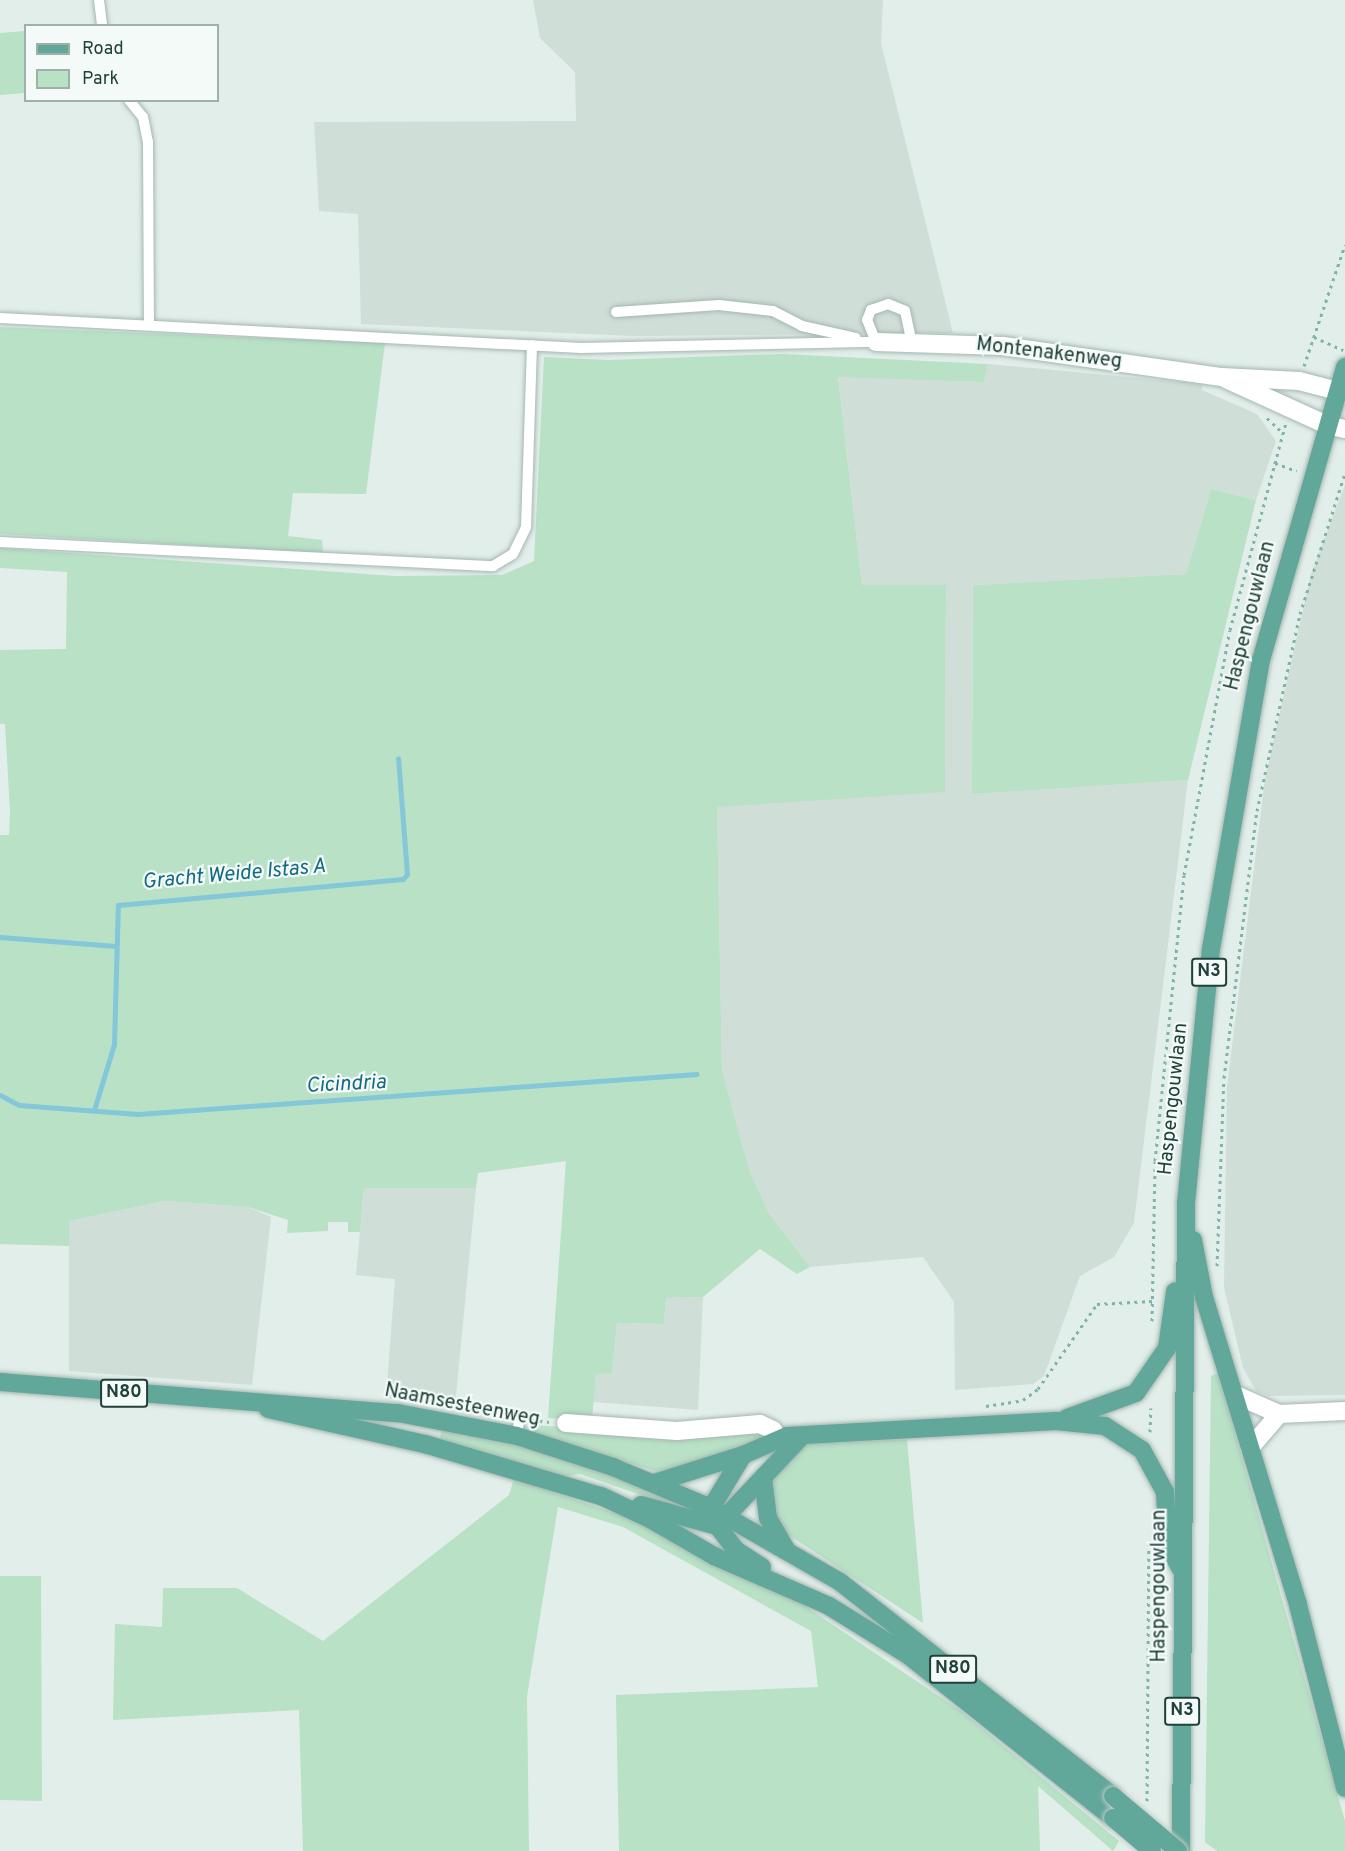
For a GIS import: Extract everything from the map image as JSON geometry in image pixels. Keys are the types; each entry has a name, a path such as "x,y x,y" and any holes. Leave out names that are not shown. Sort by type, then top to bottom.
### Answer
{"main road":[{"name":"Haspengouwlaan","path":"1180,1851 1186,1203 1211,949 1243,743 1336,427 1345,367"},
{"path":"1186,1203 1204,1297 1236,1395 1345,1788"},
{"path":"1056,1421 1113,1406 1136,1393 1167,1348 1175,1250 1186,1203"},
{"name":"Naamsesteenweg","path":"0,1382 247,1404 425,1444 601,1496 714,1556 829,1606"},
{"name":"Naamsesteenweg","path":"247,1404 292,1402 518,1428 654,1483 718,1517"},
{"path":"654,1483 802,1436 1056,1421 1105,1426 1142,1450 1165,1492 1168,1545 1182,1571"},
{"path":"718,1517 763,1478 782,1444"},
{"path":"718,1517 743,1455"},
{"path":"763,1478 768,1518 787,1551"},
{"path":"601,1496 718,1517 751,1562 829,1606"},
{"name":"N80","path":"718,1517 787,1551 840,1582 1180,1851"},
{"name":"N80","path":"829,1606 908,1655 1152,1851"}],"street":[{"name":"Montenakenweg","path":"876,342 1003,346 1222,377 1299,381 1341,392"},
{"name":"Montenakenweg","path":"1222,377 1336,427"},
{"path":"1236,1395 1279,1414 1345,1411"},
{"path":"1250,1448 1279,1414"},
{"name":"Naamsesteenweg","path":"566,1423 677,1431 760,1424 782,1444"}],"lane":[{"path":"99,0 102,24"},
{"path":"131,102 143,117 148,142 149,322"},
{"path":"876,342 867,320 871,310 888,304 905,311 912,343"},
{"path":"616,312 741,308 773,311 802,326 876,342"},
{"path":"0,318 149,322 532,345 876,342"},
{"path":"0,542 494,566 513,554 526,527 532,345"}],"path":[{"path":"1299,381 1345,245"},
{"path":"1314,337 1345,350"},
{"path":"1151,1330 1157,1126 1184,875 1230,630 1291,407"},
{"path":"1217,1270 1224,1078 1257,812 1300,614 1339,483 1345,473"},
{"path":"977,1407 1023,1400 1038,1389 1097,1304 1152,1301"},
{"path":"1150,1432 1151,1408"},
{"path":"1147,1779 1149,1530"}],"shaded area":[{"path":"533,0 883,0 881,43 953,333 633,336 361,324 358,214 319,211 314,122 576,121 575,72 540,38"},
{"path":"988,364 1202,384 1202,390 1257,414 1276,441 1256,500 1211,489 1186,574 973,585 972,794 1188,780 1134,1223 1114,1257 1080,1276 1044,1376 1033,1384 955,1390 954,1302 923,1257 810,1267 768,1212 749,1169 722,1070 717,806 945,791 946,585 862,585 838,376 984,382"},
{"path":"1345,485 1345,1395 1269,1396 1256,1391 1243,1368 1224,1287 1227,1087 1265,779 1311,574"},
{"path":"415,1185 476,1188 455,1406 386,1398 395,1279 356,1275 364,1188"},
{"path":"165,1201 248,1207 271,1217 252,1385 69,1371 69,1221"},
{"path":"703,1297 698,1410 593,1402 596,1374 612,1372 617,1323 664,1324 666,1298"}],"green space":[{"path":"24,31 24,93 0,95 0,33"},
{"path":"0,327 385,343 366,494 293,493 288,536 322,540 323,553 0,534"},
{"path":"782,354 988,364 984,382 838,377 862,585 946,585 945,792 717,807 722,1070 749,1169 768,1212 810,1267 797,1274 760,1249 703,1297 666,1298 664,1324 617,1323 612,1373 596,1374 592,1420 548,1418 566,1161 478,1173 476,1188 364,1188 360,1232 348,1232 348,1222 328,1222 328,1231 287,1233 288,1220 248,1207 165,1201 69,1221 69,1246 0,1244 0,835 9,835 10,811 5,724 0,724 0,650 66,649 67,572 0,568 0,548 395,576 502,575 534,561 544,357 608,360"},
{"path":"1211,489 1256,500 1188,780 972,794 973,585 1186,574"},
{"path":"1218,1373 1345,1821 1345,1851 1217,1851 1205,1842 1211,1376"},
{"path":"533,1425 681,1436 762,1432 763,1437 686,1467 656,1471 534,1434"},
{"path":"443,1426 567,1456 698,1508 696,1514 580,1474 560,1477 439,1441"},
{"path":"907,1439 923,1623 784,1532 776,1522 771,1483 795,1449 809,1444"},
{"path":"514,1479 635,1520 796,1600 961,1711 1119,1841 1113,1851 1038,1786 1040,1851 619,1851 616,1695 818,1687 811,1631 623,1527 558,1507 527,1696 529,1851 303,1851 299,1710 113,1720 115,1624 162,1627 163,1588 237,1588 323,1641 509,1495"},
{"path":"0,1576 41,1576 42,1801 0,1800"}],"waterway":[{"name":"Gracht Weide Istas A","path":"94,1110 114,1044 118,905 403,879 407,874 398,758"},
{"path":"0,937 116,946"},
{"name":"Cicindria","path":"0,1095 19,1105 138,1114 697,1074"}]}
